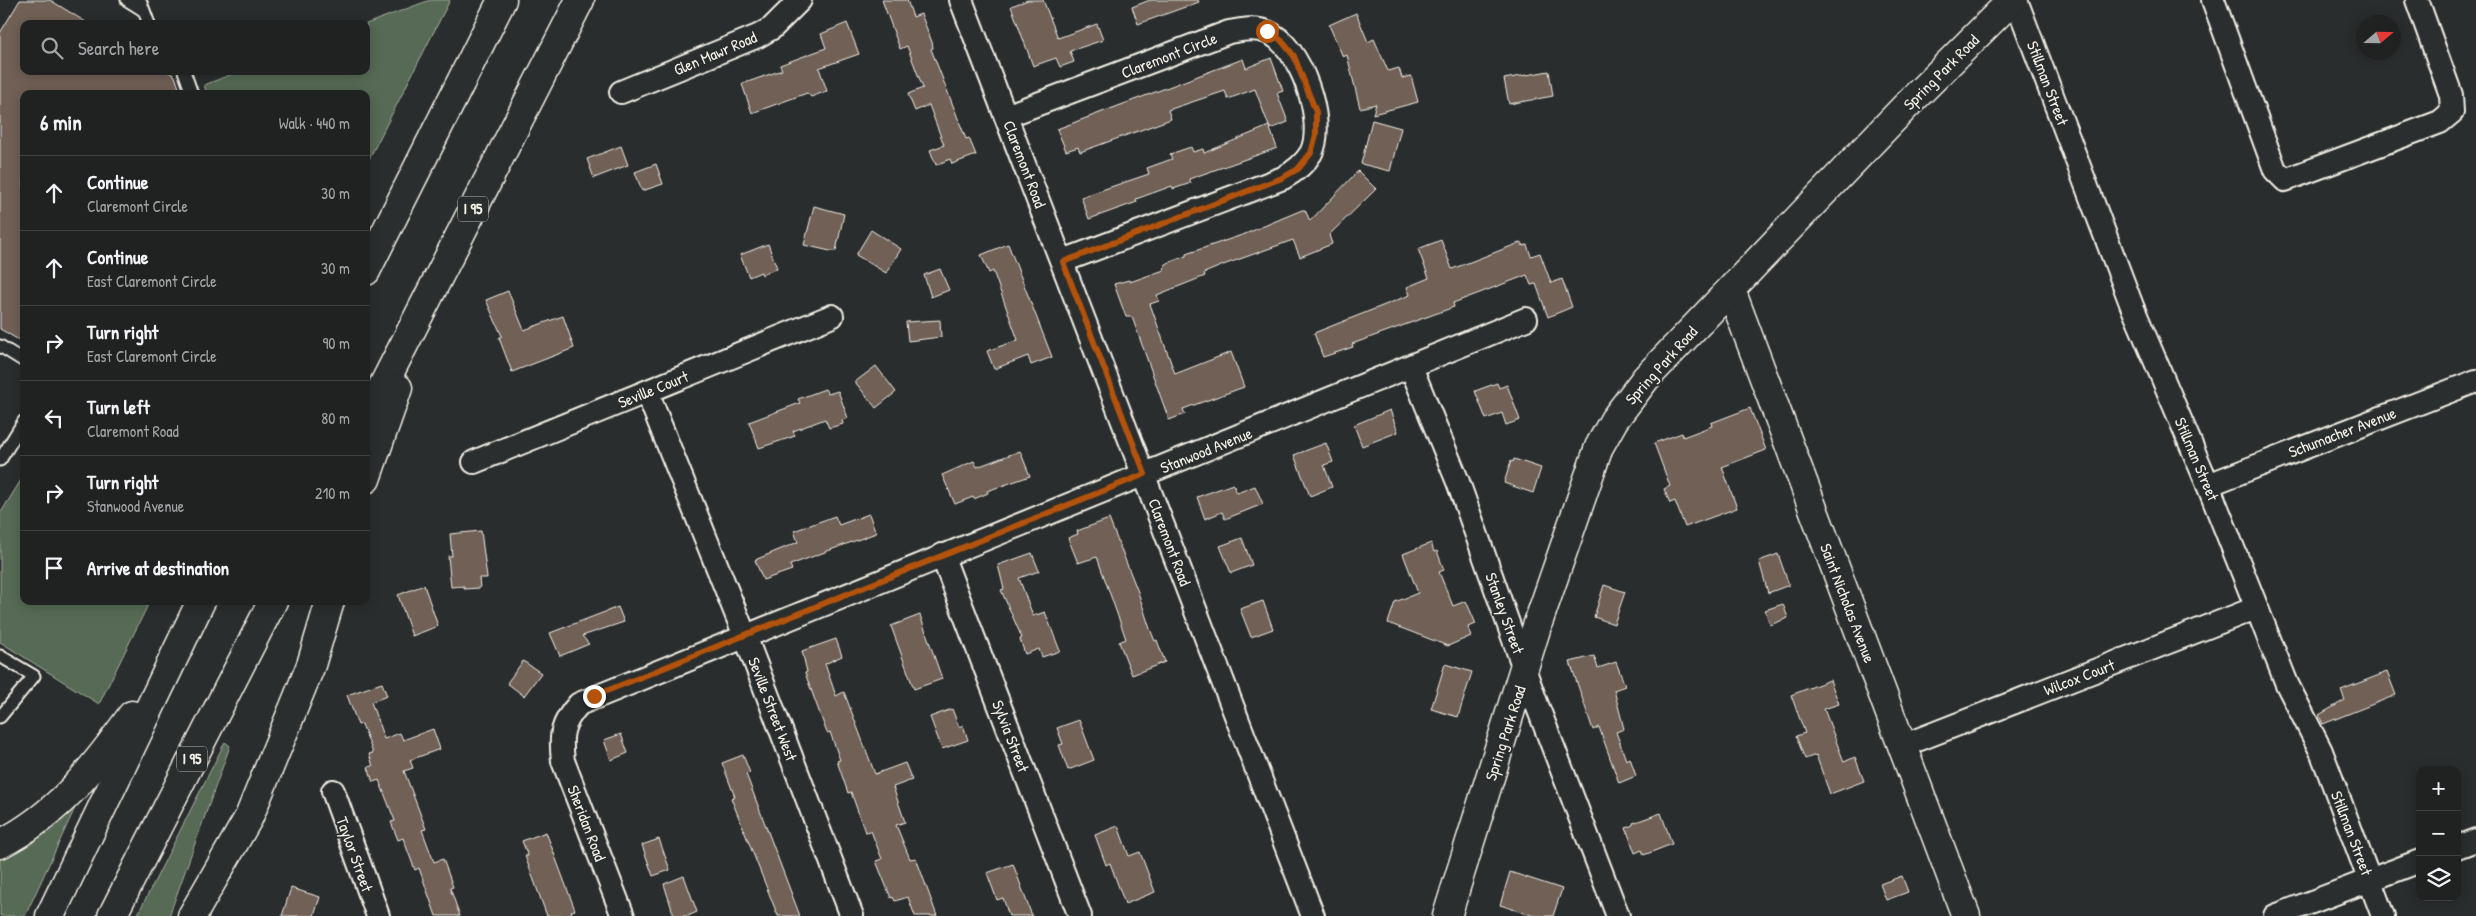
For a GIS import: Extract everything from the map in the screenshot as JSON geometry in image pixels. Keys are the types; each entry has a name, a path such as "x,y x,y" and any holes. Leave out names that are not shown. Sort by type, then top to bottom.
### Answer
{"main road":[{"path":"370,263 502,0"},
{"name":"I 95","path":"370,411 580,0"},
{"name":"Spring Park Road","path":"1447,916 1526,668 1540,618 1599,447 1614,420 1646,378 1904,108 2012,0"},
{"name":"Saint Nicholas Avenue","path":"1731,290 1966,916"},
{"path":"370,468 431,293"},
{"path":"50,916 199,605"},
{"name":"I 95","path":"112,916 271,605"},
{"path":"192,916 249,817 311,665 329,605"},
{"path":"0,844 36,822 76,788 175,655"}],"street":[{"name":"Glen Mawr Road","path":"621,92 758,36 772,28 800,0"},
{"name":"Claremont Road","path":"961,0 1145,474 1313,916"},
{"name":"Stillman Street","path":"2016,0 2132,306 2208,484 2287,684 2321,751 2383,916"},
{"path":"2213,0 2275,170 2285,180 2440,122 2452,112 2452,95 2417,0"},
{"name":"Claremont Circle","path":"1006,116 1229,32 1249,29 1267,31 1281,40 1294,56 1307,88 1316,112 1316,135 1311,153 1298,169 1282,178 1063,262"},
{"name":"Seville Court","path":"474,462 832,316"},
{"name":"Stanwood Avenue","path":"563,727 568,716 579,704 594,696 1526,319"},
{"name":"Stanley Street","path":"1411,367 1458,482 1526,668 1537,705 1618,916"},
{"name":"Schumacher Avenue","path":"2208,484 2476,381"},
{"name":"Seville Street West","path":"647,392 745,636 852,916"},
{"name":"Sylvia Street","path":"942,555 1080,916"},
{"name":"Wilcox Court","path":"1902,746 2256,608"},
{"name":"Sheridan Road","path":"563,727 561,744 564,761 623,916"},
{"name":"Taylor Street","path":"333,791 378,916"},
{"path":"2461,846 2476,840"},
{"path":"2275,916 2416,863"}],"lane":[{"path":"127,0 141,5 147,20"},
{"path":"185,75 191,90"},
{"path":"0,346 20,358"},
{"path":"0,460 20,428"},
{"path":"0,656 34,676 0,717"}],"green space":[{"path":"430,0 450,0 370,157 370,90 206,90 204,85 230,75 370,75 370,22"},
{"path":"20,482 20,605 148,605 99,704 0,642 0,514"},
{"path":"225,742 230,746 169,916 137,916"},
{"path":"73,806 75,808 25,916 0,916 0,854"}],"building":[{"path":"20,0 50,0 82,20 20,20 20,75 173,75 180,90 20,90 20,341 0,329 0,33"},
{"path":"882,0 907,0 913,17 921,14 932,42 933,48 931,49 966,139 969,138 976,155 952,164 950,159 936,165 930,150 944,145 929,105 915,111 908,94 923,88 907,46 900,49"},
{"path":"1028,0 1043,0 1058,38 1097,24 1103,40 1070,51 1074,62 1060,67 1056,58 1033,66 1011,6"},
{"path":"1150,0 1198,0 1199,2 1138,24 1132,7"},
{"path":"1356,13 1368,42 1374,39 1388,71 1399,68 1402,78 1411,76 1418,102 1373,114 1376,104 1360,108 1347,55 1343,57 1329,25"},
{"path":"847,23 859,54 819,68 827,91 811,97 807,93 752,113 742,84 782,70 780,65 826,48 821,34"},
{"path":"1271,58 1283,91 1277,93 1288,122 1270,129 1255,89 1228,99 1225,91 1168,110 1171,119 1080,152 1078,147 1066,151 1057,129 1243,59 1246,68"},
{"path":"1549,71 1553,96 1509,104 1504,79"},
{"path":"1372,120 1401,128 1390,171 1361,164"},
{"path":"1269,126 1277,148 1189,179 1191,183 1173,189 1172,186 1136,199 1137,202 1089,219 1081,197 1149,174 1147,168 1172,159 1170,154 1191,147 1193,152 1203,149 1204,153"},
{"path":"621,146 628,165 594,178 587,159"},
{"path":"656,164 663,184 642,191 635,172"},
{"path":"1358,171 1376,189 1329,235 1332,244 1300,257 1293,240 1204,273 1205,276 1157,295 1159,301 1150,304 1175,374 1231,352 1244,387 1183,409 1185,414 1169,420 1132,317 1126,317 1114,284 1129,280 1130,282 1164,270 1165,264 1186,256 1186,254 1245,234 1302,210 1305,210 1310,221"},
{"path":"814,206 844,214 836,251 804,245"},
{"path":"871,230 901,249 886,273 856,255"},
{"path":"1441,240 1452,269 1522,242 1523,246 1527,245 1531,256 1540,253 1551,283 1562,279 1572,307 1548,317 1536,284 1531,285 1527,275 1453,303 1454,307 1352,344 1353,347 1323,357 1314,333 1410,295 1407,287 1429,278 1418,249"},
{"path":"768,244 777,268 762,275 761,272 749,277 740,255"},
{"path":"1008,244 1052,357 1031,365 1028,356 994,369 987,351 1018,340 993,271 989,273 981,255"},
{"path":"940,269 949,290 931,297 924,275"},
{"path":"508,291 524,330 563,316 574,348 512,372 499,338 502,336 486,300"},
{"path":"940,320 941,337 908,341 906,322"},
{"path":"876,366 896,392 876,408 855,382"},
{"path":"1497,383 1499,388 1507,385 1520,420 1506,425 1502,413 1486,419 1475,391"},
{"path":"825,389 828,394 838,391 848,418 842,420 843,424 829,428 825,419 793,431 795,436 759,448 749,422 800,403 798,399"},
{"path":"1750,408 1766,450 1722,467 1737,508 1685,527 1675,501 1670,503 1664,489 1670,486 1654,443 1682,433 1683,437 1712,426 1711,423"},
{"path":"1390,410 1398,432 1362,446 1354,425"},
{"path":"1326,443 1333,462 1324,465 1332,487 1310,496 1294,455"},
{"path":"1020,451 1030,476 987,491 988,493 974,499 973,497 955,504 942,475 974,461 977,467"},
{"path":"1514,459 1541,468 1533,493 1504,483 1511,461 1513,462"},
{"path":"1233,484 1237,493 1255,486 1263,504 1225,519 1222,512 1205,519 1197,497"},
{"path":"869,514 876,533 790,565 792,570 763,580 755,560 798,542 794,531 835,516 839,525"},
{"path":"1109,519 1138,592 1150,629 1155,641 1157,640 1165,662 1132,675 1119,642 1126,639 1097,557 1078,563 1068,538 1078,534 1077,531"},
{"path":"481,531 487,578 479,578 480,588 464,589 464,586 451,587 448,556 452,556 450,534"},
{"path":"1242,538 1252,565 1231,573 1220,546"},
{"path":"1431,543 1434,552 1437,551 1444,570 1439,572 1453,606 1466,601 1476,624 1468,627 1471,636 1448,646 1388,623 1395,602 1418,593 1403,554"},
{"path":"1032,553 1039,571 1019,578 1033,616 1045,612 1060,651 1042,657 1039,649 1025,654 1020,639 1022,638 1001,590 1004,589 998,565"},
{"path":"1778,554 1789,585 1768,593 1759,561"},
{"path":"424,585 438,626 412,636 398,595"},
{"path":"1604,585 1625,592 1614,624 1594,617"},
{"path":"1263,601 1273,629 1251,637 1240,609"},
{"path":"1783,604 1788,618 1770,625 1765,610"},
{"path":"618,607 624,622 582,636 589,644 560,656 550,633"},
{"path":"920,615 942,679 914,689 891,626"},
{"path":"836,639 842,656 825,664 836,696 844,692 875,774 905,763 912,780 893,787 905,822 896,825 910,859 916,858 937,916 915,916 908,897 895,901 893,897 891,898 876,861 882,859 871,831 865,832 851,792 848,793 837,761 840,760 830,732 827,733 805,673 807,672 802,651"},
{"path":"1594,656 1598,668 1616,662 1625,686 1614,690 1624,729 1616,732 1626,760 1630,758 1636,776 1619,783 1599,727 1593,730 1570,662"},
{"path":"523,661 541,673 524,696 507,683"},
{"path":"1445,664 1472,672 1458,717 1431,709"},
{"path":"2387,672 2396,695 2323,724 2319,715 2345,700 2341,690"},
{"path":"1830,680 1839,704 1824,709 1844,762 1855,757 1864,781 1830,794 1816,755 1805,759 1796,736 1805,733 1791,695"},
{"path":"382,683 387,696 371,702 384,739 400,733 403,740 433,729 440,749 410,760 413,768 404,771 426,829 422,830 434,862 443,859 453,887 450,888 460,916 436,916 419,868 415,870 403,838 398,840 391,822 395,821 379,780 373,782 368,767 373,766 369,754 373,753 362,724 358,725 347,695"},
{"path":"952,709 959,727 963,725 968,740 942,749 930,717"},
{"path":"1079,720 1094,760 1068,770 1059,745 1063,744 1057,728"},
{"path":"621,734 628,753 611,760 604,740"},
{"path":"743,755 750,773 746,774 800,916 778,916 731,798 735,797 722,763"},
{"path":"1661,813 1672,844 1644,855 1642,850 1635,853 1626,828 1633,825 1633,823"},
{"path":"1118,826 1129,856 1140,852 1155,892 1125,904 1110,863 1106,865 1095,835"},
{"path":"546,832 575,910 571,911 573,916 547,916 525,856 528,856 522,841"},
{"path":"659,839 670,870 653,876 642,845"},
{"path":"1013,864 1032,916 1009,916 1003,898 997,900 987,873"},
{"path":"1510,872 1562,889 1553,916 1534,916 1500,905"},
{"path":"684,876 697,912 688,916 674,916 664,884"},
{"path":"1902,876 1908,892 1886,900 1880,884"},
{"path":"291,888 320,897 314,916 282,916"}],"route":[{"path":"594,696 1145,474 1063,262 1282,178 1298,169 1311,153 1316,135 1316,112 1294,56 1281,40 1267,31"}]}
